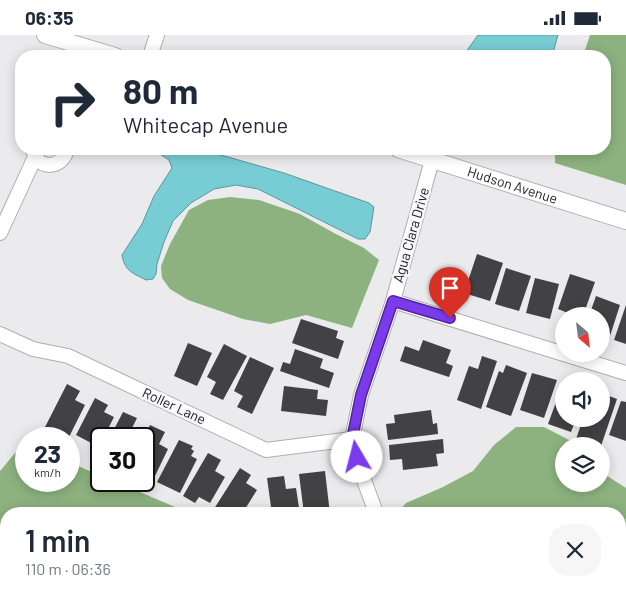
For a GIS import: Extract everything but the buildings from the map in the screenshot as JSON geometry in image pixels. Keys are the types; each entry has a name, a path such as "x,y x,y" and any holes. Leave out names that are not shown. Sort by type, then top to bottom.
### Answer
{"street":[{"path":"45,35 95,50"},
{"path":"152,50 157,35"},
{"path":"0,233 33,155"},
{"path":"36,155 43,164 54,165 64,159 65,155"},
{"name":"Hudson Avenue","path":"417,155 626,221"},
{"name":"Agua Clara Drive","path":"374,507 352,439 361,395 393,301 432,160"},
{"path":"393,301 555,351"},
{"name":"Roller Lane","path":"0,334 33,349 68,356 266,450 352,439"},
{"path":"593,363 626,373"}],"green space":[{"path":"590,35 626,35 626,185 555,163 555,155 611,155 611,50 585,50"},
{"path":"230,197 259,200 300,214 364,248 379,260 352,328 306,315 270,324 243,319 188,300 170,289 162,278 161,266 170,244 189,210 208,200"},
{"path":"516,427 544,427 563,437 555,437 555,492 610,492 610,478 626,488 626,507 402,507 406,503 443,487 473,471 494,445"},
{"path":"15,453 15,492 80,492 80,467 90,471 90,492 140,492 175,507 0,507 0,471"}],"water":[{"path":"478,35 558,35 554,50 467,50"},
{"path":"161,155 221,155 284,173 369,203 374,207 370,232 365,239 358,239 258,189 236,185 214,189 191,203 173,221 164,242 156,274 153,279 146,280 127,269 122,255 142,224 154,196 172,168 169,160"}],"route":[{"path":"357,457 352,439 361,395 393,301 450,318"}]}
